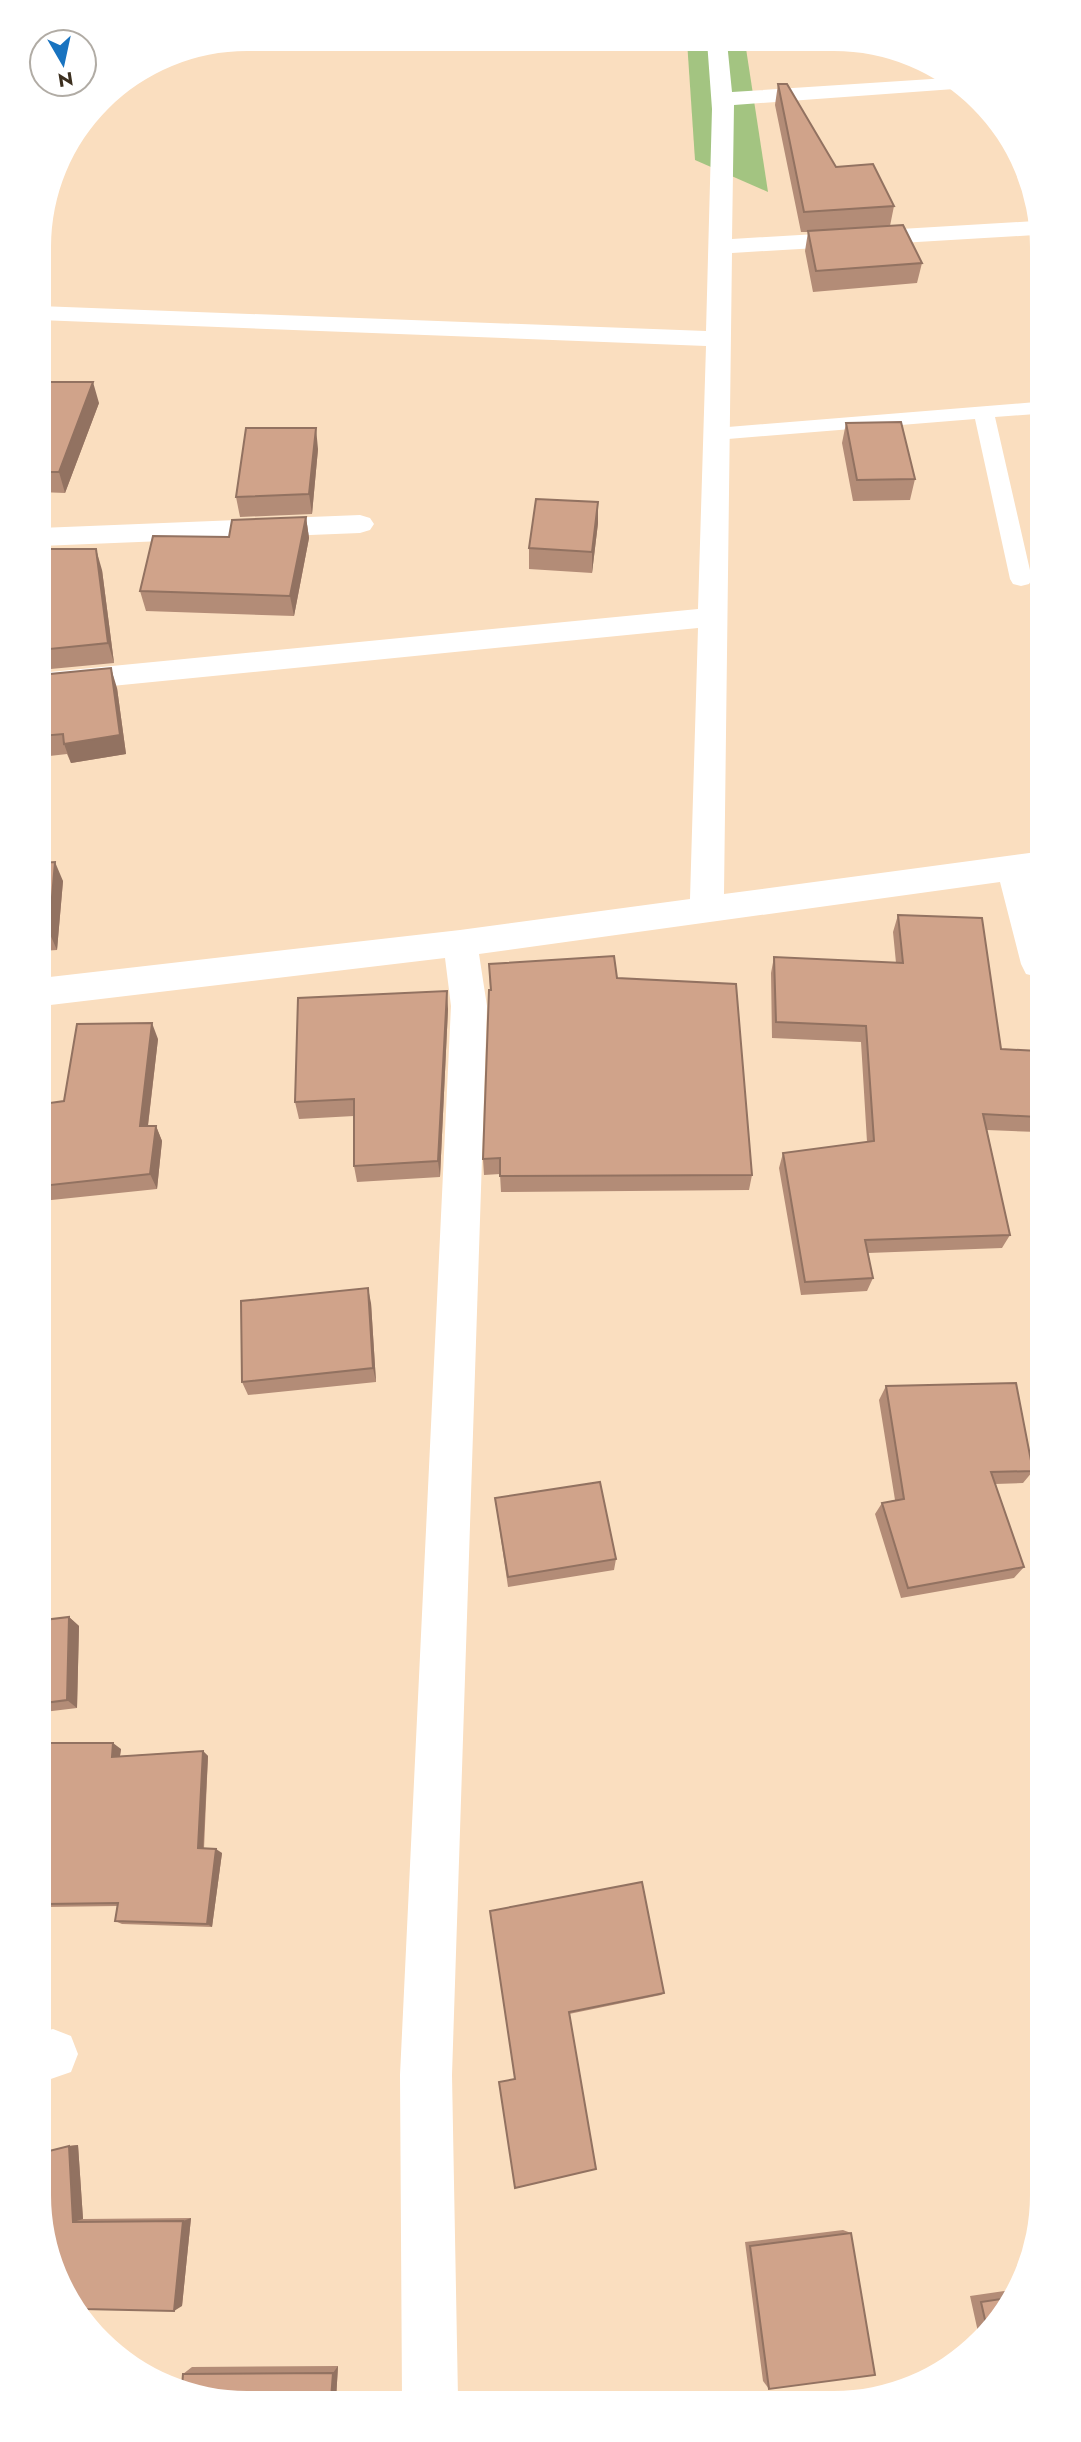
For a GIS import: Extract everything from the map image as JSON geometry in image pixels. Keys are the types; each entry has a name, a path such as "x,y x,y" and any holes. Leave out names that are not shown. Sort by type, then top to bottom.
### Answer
{"street":[{"path":"707,908 722,99 718,51"},
{"path":"722,99 946,86"},
{"path":"720,247 1029,228"},
{"path":"51,313 718,339"},
{"path":"51,537 360,524"},
{"path":"51,682 712,617"},
{"path":"51,991 460,943 1025,866 1030,904"},
{"path":"430,2391 426,2075 469,1006 460,943"}],"lane":[{"path":"716,434 1030,408"},
{"path":"984,412 1021,579"}],"green space":[{"path":"688,51 746,51 768,192 695,160"}],"building":[{"path":"778,84 787,84 836,167 873,164 894,206 804,212"},
{"path":"903,225 922,263 816,271 808,231"},
{"path":"51,382 93,382 59,472 51,472"},
{"path":"901,422 915,479 857,480 846,423"},
{"path":"246,428 316,428 309,494 236,497"},
{"path":"536,499 598,502 592,552 529,548"},
{"path":"306,517 290,596 140,591 153,536 229,537 232,520"},
{"path":"51,549 96,549 108,643 51,649"},
{"path":"111,668 120,735 64,744 63,734 51,735 51,674"},
{"path":"51,862 55,862 51,909"},
{"path":"898,915 982,918 1001,1049 1030,1051 1030,1117 983,1114 1010,1235 865,1240 873,1278 805,1282 783,1153 874,1141 866,1026 776,1022 774,957 903,963"},
{"path":"614,956 617,978 736,984 752,1175 500,1176 500,1158 483,1159 491,990 489,964"},
{"path":"447,991 438,1161 354,1166 354,1099 295,1102 298,998"},
{"path":"152,1023 140,1126 156,1126 150,1174 51,1185 51,1103 64,1101 77,1024"},
{"path":"368,1288 373,1368 242,1382 241,1301"},
{"path":"1016,1383 1030,1455 1030,1471 991,1472 1024,1567 908,1588 882,1503 904,1499 886,1386"},
{"path":"600,1482 616,1559 508,1577 495,1498"},
{"path":"69,1617 67,1700 51,1702 51,1619"},
{"path":"51,1743 113,1743 112,1757 203,1751 198,1848 216,1849 207,1924 115,1921 118,1903 51,1904"},
{"path":"642,1882 664,1993 569,2012 596,2169 515,2188 499,2082 515,2079 490,1911"},
{"path":"69,2146 73,2222 183,2221 174,2311 87,2309 77,2293 57,2246 52,2221 51,2150"},
{"path":"851,2233 875,2375 769,2389 750,2246"},
{"path":"1000,2299 985,2320 981,2302"},
{"path":"333,2373 332,2391 234,2391 196,2385 183,2380 183,2374"}]}
